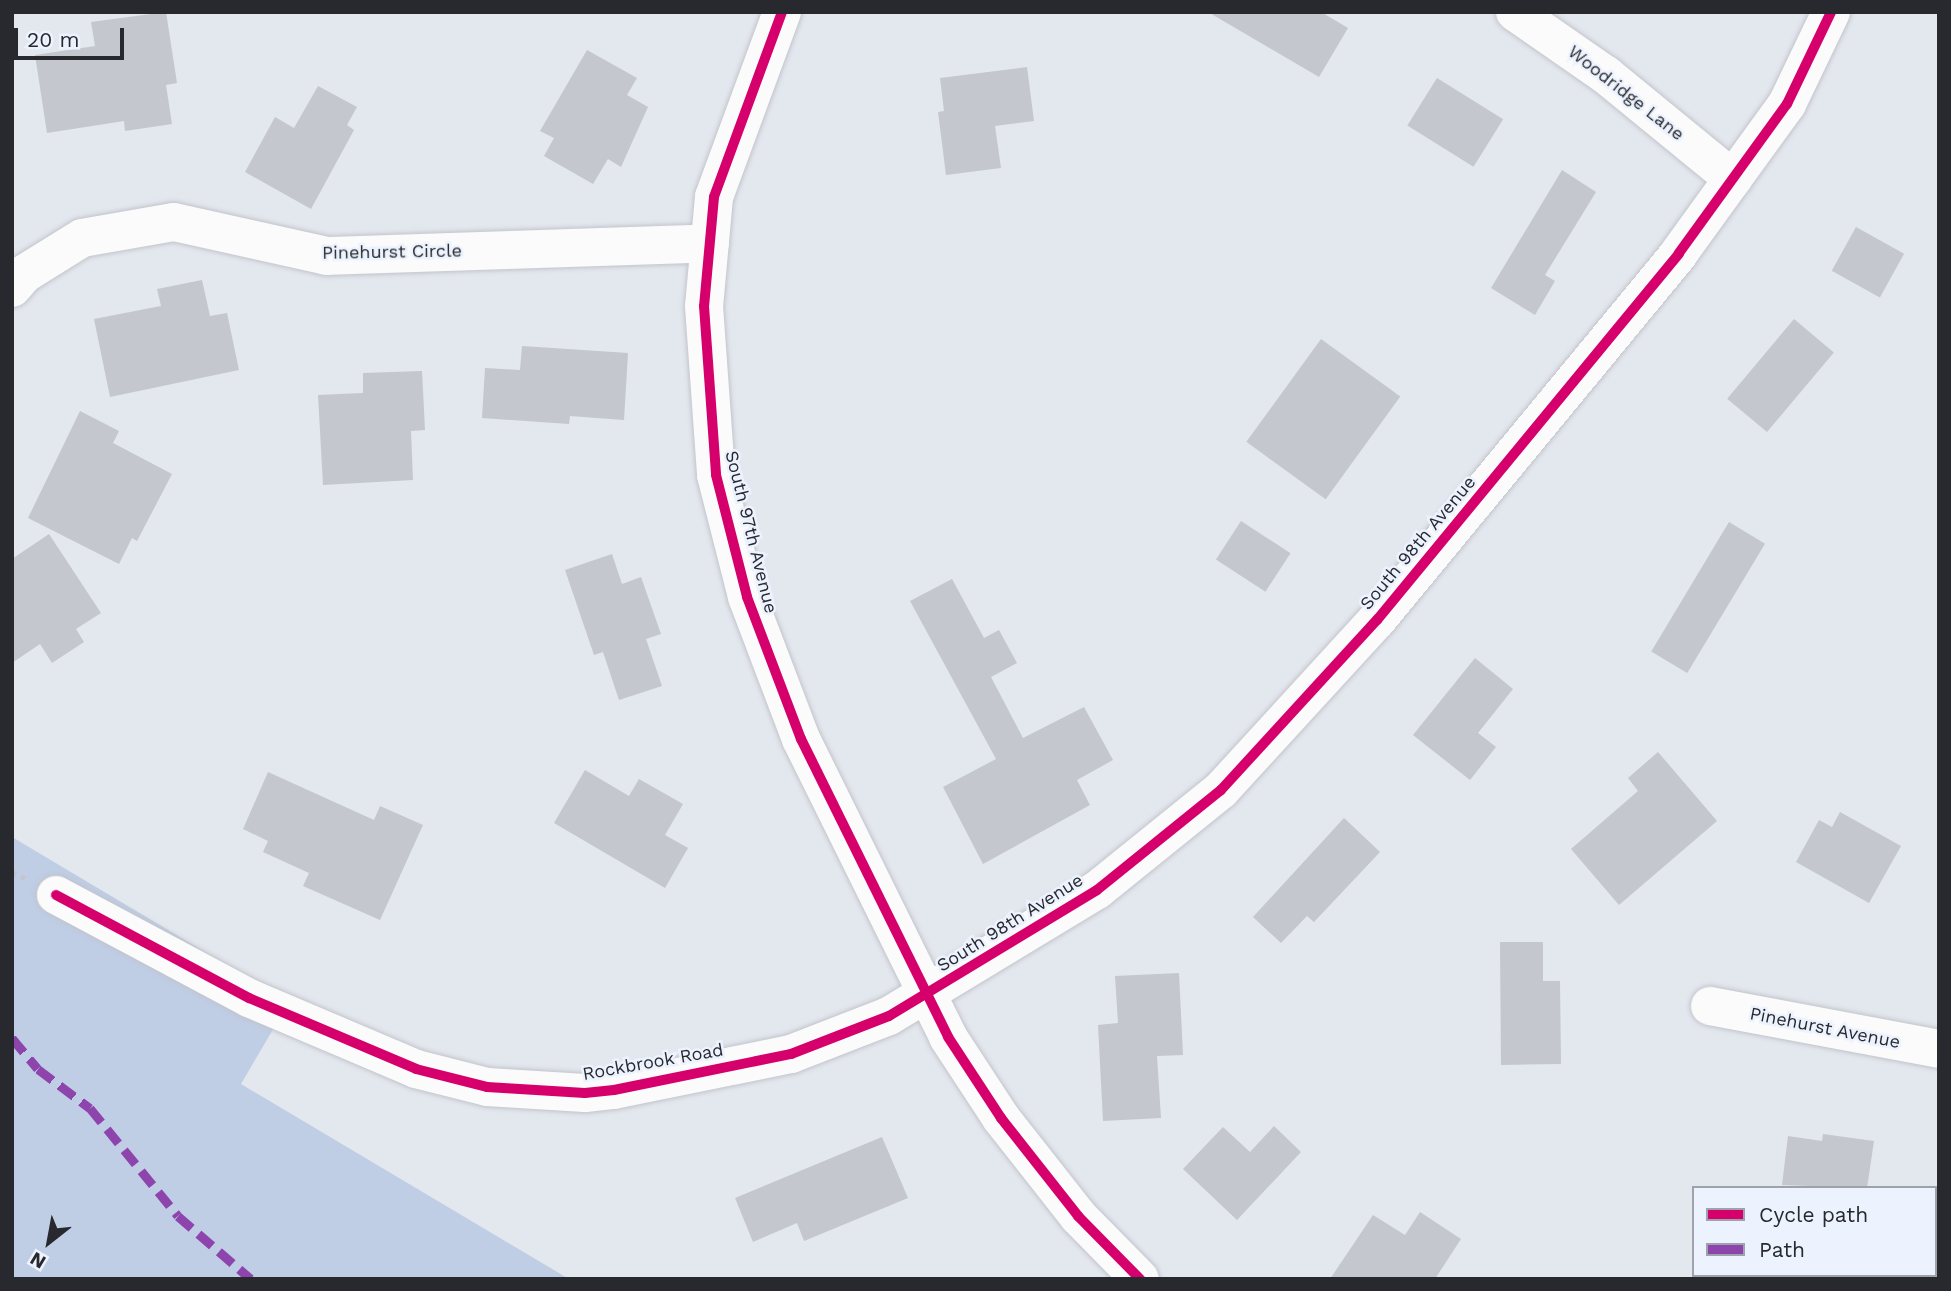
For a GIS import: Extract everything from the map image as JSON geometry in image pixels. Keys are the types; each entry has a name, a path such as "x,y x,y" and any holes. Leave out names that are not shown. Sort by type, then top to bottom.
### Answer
{"street":[{"name":"South 97th Avenue","path":"782,12 714,197 704,306 709,424 716,475 747,597 801,739 926,994"},
{"name":"Woodridge Lane","path":"1515,12 1606,75 1733,179"},
{"name":"South 98th Avenue","path":"926,994 1097,890 1221,790 1377,620 1600,351 1733,179 1787,104 1831,12"},
{"name":"Pinehurst Circle","path":"12,288 24,274 82,238 174,222 327,256 710,243"},
{"name":"Rockbrook Road","path":"56,895 249,998 416,1069 487,1087 585,1093 791,1054 838,1039 926,994"},
{"path":"926,994 948,1037 1001,1118 1078,1216 1140,1279"},
{"name":"Pinehurst Avenue","path":"1710,1006 1939,1049"}],"shaded area":[{"path":"12,837 289,1002 241,1084 569,1279 12,1279"}],"building":[{"path":"166,12 177,83 166,85 172,124 125,131 124,121 47,133 35,55 95,46 91,22"},
{"path":"1208,12 1321,12 1348,28 1319,77"},
{"path":"587,50 637,78 627,95 648,107 621,167 608,159 593,184 544,156 554,138 540,131"},
{"path":"1027,67 1034,121 995,126 1001,168 946,175 938,112 944,111 940,78"},
{"path":"1437,78 1503,119 1473,167 1407,125"},
{"path":"318,86 357,107 347,125 354,130 311,209 245,172 275,117 294,128"},
{"path":"1562,170 1596,192 1545,275 1555,281 1535,315 1491,288"},
{"path":"1856,227 1904,254 1880,297 1832,271"},
{"path":"202,280 210,316 227,313 239,370 110,397 94,319 161,306 157,289"},
{"path":"1794,319 1834,352 1767,432 1727,399"},
{"path":"1321,339 1400,397 1326,499 1246,442"},
{"path":"522,346 628,353 624,420 570,416 569,424 482,418 485,368 520,370"},
{"path":"422,371 425,430 411,431 413,480 323,485 318,395 363,393 363,373"},
{"path":"80,411 119,431 113,443 172,474 137,541 132,538 119,564 28,518"},
{"path":"1241,521 1290,553 1265,592 1216,560"},
{"path":"1729,522 1765,544 1687,673 1651,651"},
{"path":"49,534 101,613 76,629 84,642 52,663 40,644 12,663 12,559"},
{"path":"612,554 622,584 641,577 661,634 646,639 662,686 619,700 603,652 594,655 565,570"},
{"path":"952,579 984,638 999,630 1017,663 991,677 1023,738 1084,707 1113,760 1077,780 1090,805 983,864 943,787 996,759 910,601"},
{"path":"1475,658 1513,689 1478,733 1496,747 1470,780 1413,735"},
{"path":"1658,752 1717,821 1619,905 1571,849 1638,791 1628,778"},
{"path":"585,770 629,796 639,779 683,804 665,835 688,848 665,888 554,823"},
{"path":"268,772 374,820 380,806 423,825 380,920 303,886 309,873 263,852 268,841 243,829"},
{"path":"1840,812 1901,846 1869,903 1796,862 1819,820 1832,827"},
{"path":"1344,818 1380,852 1314,922 1307,916 1281,943 1253,917"},
{"path":"1500,942 1543,942 1543,981 1560,981 1561,1064 1501,1065"},
{"path":"1179,973 1183,1055 1157,1056 1161,1118 1103,1121 1098,1025 1118,1023 1115,976"},
{"path":"1274,1126 1301,1152 1237,1220 1183,1169 1223,1127 1250,1152"},
{"path":"1823,1134 1874,1141 1867,1186 1782,1185 1788,1136 1822,1141"},
{"path":"882,1137 908,1198 804,1241 797,1223 753,1242 735,1198"},
{"path":"1420,1212 1461,1239 1435,1279 1330,1279 1373,1215 1405,1235"}],"marked path":[{"path":"12,1038 38,1069 90,1108 178,1216 251,1279"}],"cycle path":[{"path":"782,12 714,197 704,306 716,475 747,597 801,739 948,1037 1001,1118 1078,1216 1140,1279"},
{"path":"56,895 249,998 416,1069 487,1087 585,1093 614,1090 791,1054 889,1016 1097,890 1221,790 1377,620 1679,253 1787,104 1831,12"}]}
